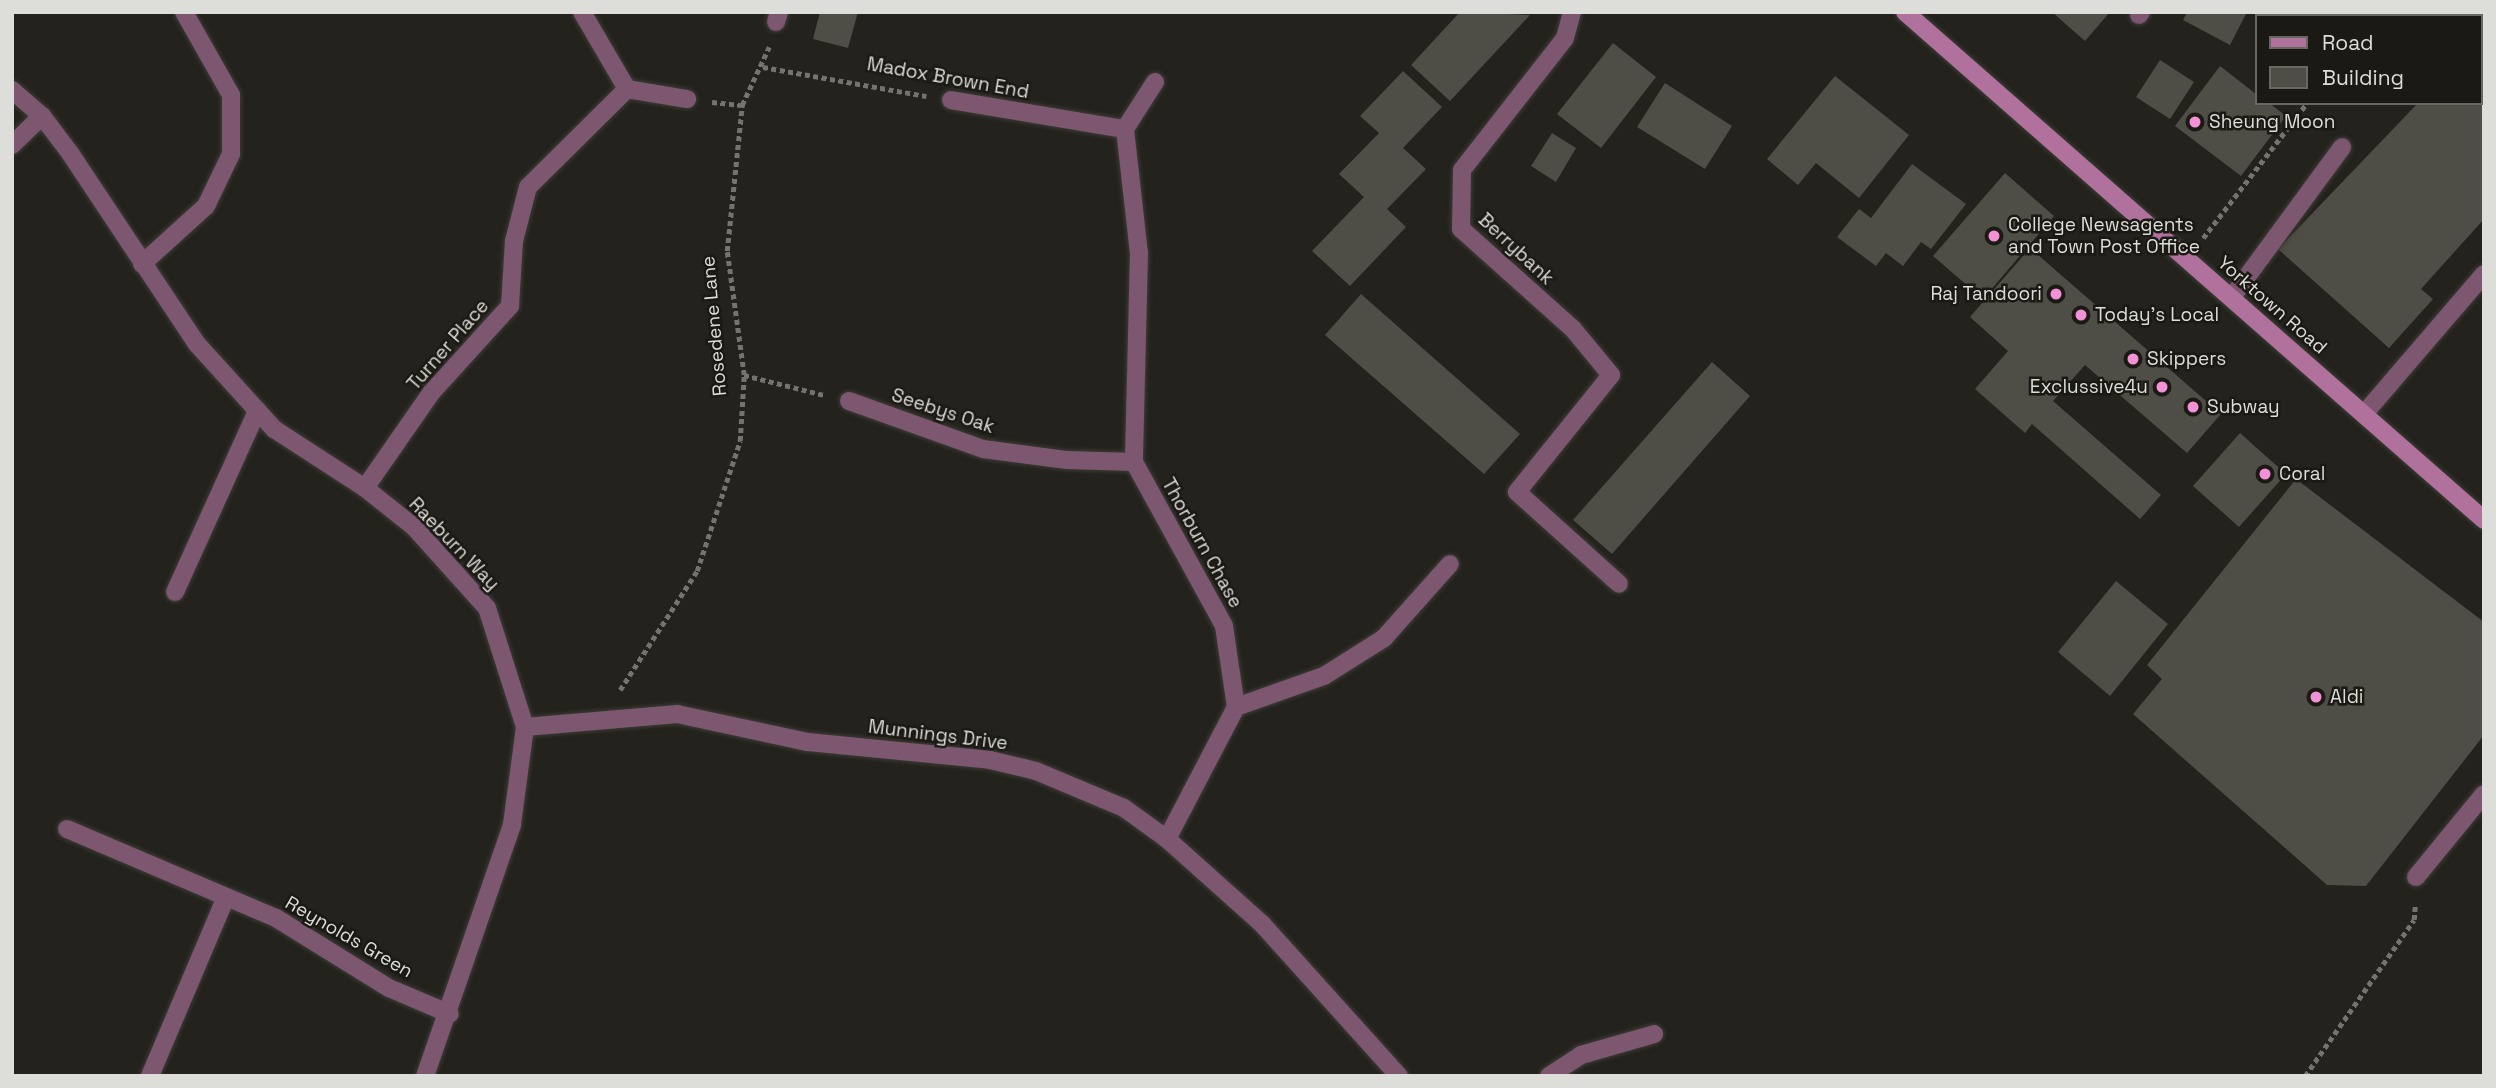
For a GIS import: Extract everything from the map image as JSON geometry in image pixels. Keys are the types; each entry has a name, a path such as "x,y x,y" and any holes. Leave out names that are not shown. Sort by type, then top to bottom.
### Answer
{"street":[{"path":"142,264 206,206 231,154 231,95 184,12"},
{"path":"582,12 627,89 687,99"},
{"name":"Berrybank","path":"1572,12 1565,38 1462,170 1461,229 1573,329 1611,376 1517,492 1619,584"},
{"name":"Yorktown Road","path":"1905,12 2484,520"},
{"path":"1134,462 1139,253 1125,129 1155,82"},
{"name":"Turner Place","path":"365,488 431,393 510,306 514,241 528,187 627,89"},
{"name":"Raeburn Way","path":"12,90 42,116 197,344 257,411 274,429 365,488 414,527 487,608 525,727 512,825 450,1014 425,1076"},
{"name":"Madox Brown End","path":"951,100 1125,129"},
{"path":"12,145 42,116"},
{"path":"2232,297 2342,147"},
{"path":"2364,414 2484,274"},
{"name":"Seebys Oak","path":"849,401 983,449 1067,460 1134,462"},
{"path":"175,592 257,411"},
{"name":"Thorburn Chase","path":"1134,462 1224,626 1236,707"},
{"path":"1167,839 1236,707 1324,676 1384,638 1450,564"},
{"name":"Munnings Drive","path":"525,727 677,714 808,743 990,760 1036,771 1124,808 1167,839 1262,924 1399,1076"},
{"path":"2416,877 2484,794"},
{"name":"Reynolds Green","path":"67,829 275,918 389,988 450,1014"},
{"path":"150,1076 226,897"},
{"path":"1549,1076 1581,1055 1654,1034"}],"path":[{"name":"Rosedene Lane","path":"616,697 697,571 740,441 744,376 727,251 742,105 763,67 778,17"},
{"name":"Madox Brown End","path":"763,67 951,100"},
{"path":"2186,258 2304,105"},
{"path":"744,376 849,401"},
{"path":"2305,1076 2414,920 2416,877"}],"building":[{"path":"820,12 858,12 848,48 813,39"},
{"path":"1460,12 1530,15 1450,101 1411,65"},
{"path":"2052,12 2110,12 2085,41"},
{"path":"2187,12 2247,12 2230,45 2183,20"},
{"path":"2484,35 2484,219 2421,289 2433,299 2389,348 2278,249 2416,105 2482,105"},
{"path":"1613,43 1656,77 1601,148 1557,114"},
{"path":"2160,60 2194,82 2170,119 2136,97"},
{"path":"2220,66 2254,92 2254,105 2272,105 2286,116 2241,176 2175,126"},
{"path":"1403,71 1442,107 1403,148 1426,169 1387,209 1406,227 1350,286 1312,251 1364,197 1339,174 1379,133 1360,116"},
{"path":"1835,76 1909,135 1859,198 1816,163 1798,185 1767,159"},
{"path":"1665,83 1732,126 1705,169 1637,127"},
{"path":"1552,133 1576,148 1556,182 1531,166"},
{"path":"1912,164 1966,204 1931,249 1921,242 1903,266 1886,253 1876,266 1837,237 1859,209 1871,218"},
{"name":"College Newsagents and Town Post Office","path":"2005,173 2054,216 1983,299 1933,256"},
{"path":"2030,248 2221,414 2187,453 2085,365 2053,401 2161,495 2140,519 2032,424 2025,433 1975,389 2008,351 1970,317"},
{"path":"1361,294 1520,434 1484,474 1325,335"},
{"path":"1712,362 1750,396 1612,554 1573,520"},
{"path":"2240,433 2286,474 2239,527 2193,486"},
{"name":"Aldi","path":"2296,479 2484,622 2484,735 2366,886 2327,885 2133,714 2162,679 2147,665"},
{"path":"2116,581 2168,624 2110,696 2058,652"}],"place":[{"name":"Sheung Moon","path":"2195,122"},
{"name":"College Newsagents and Town Post Office","path":"1994,236"},
{"name":"Raj Tandoori","path":"2056,294"},
{"name":"Today's Local","path":"2081,315"},
{"name":"Skippers","path":"2133,359"},
{"name":"Exclussive4u","path":"2162,387"},
{"name":"Subway","path":"2193,407"},
{"name":"Coral","path":"2265,474"},
{"name":"Aldi","path":"2316,697"}]}
